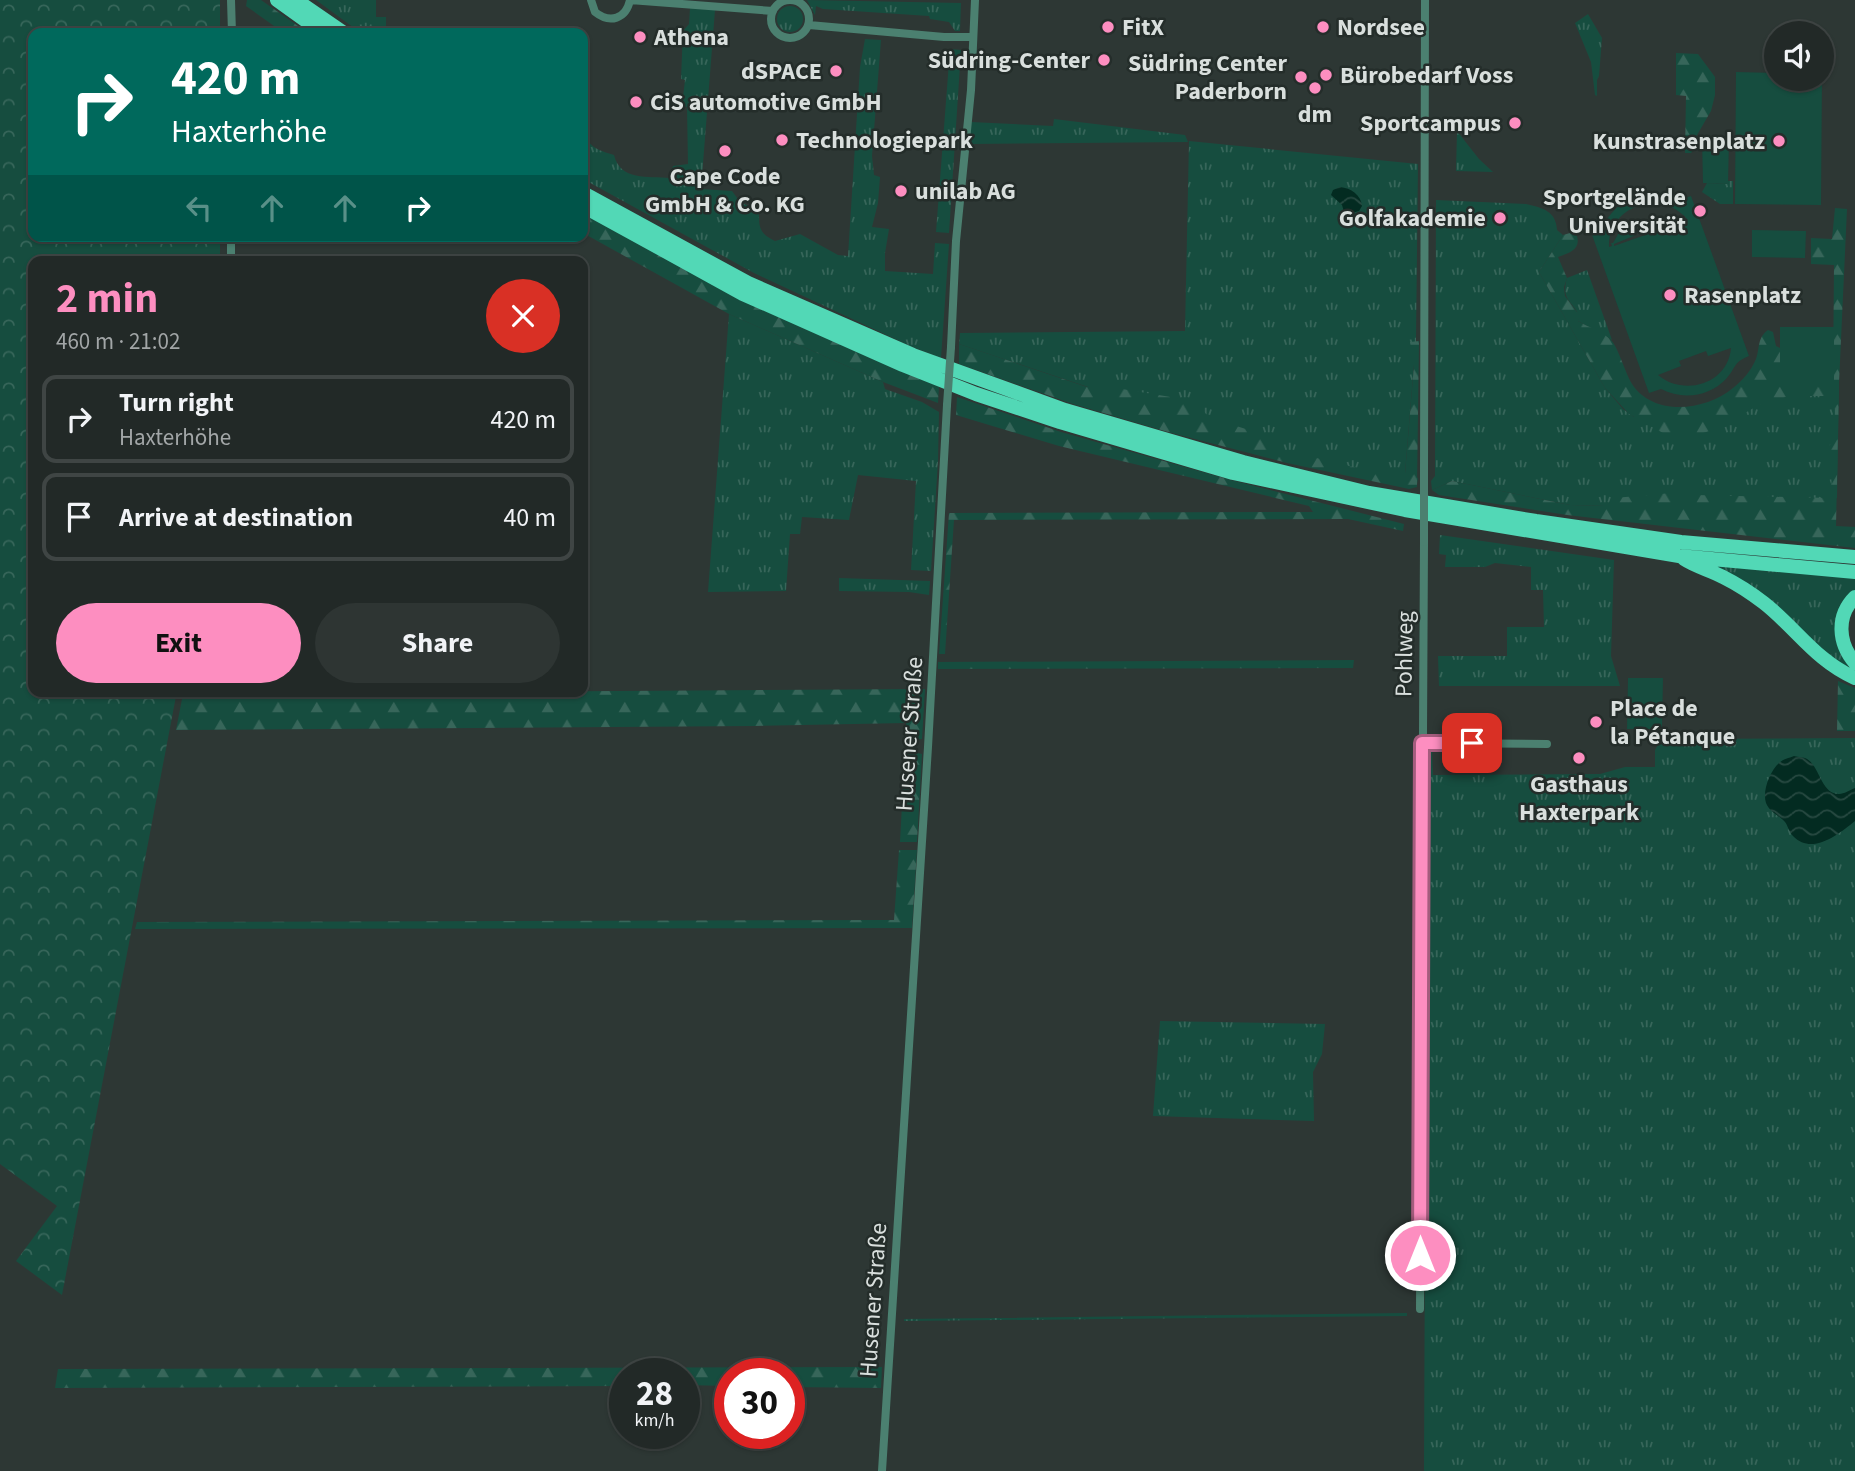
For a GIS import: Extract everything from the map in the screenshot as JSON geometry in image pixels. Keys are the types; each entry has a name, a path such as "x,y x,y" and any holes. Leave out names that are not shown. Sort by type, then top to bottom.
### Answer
{"highway":[{"path":"277,0 316,28"},
{"path":"296,0 337,28"},
{"path":"588,196 748,283 913,355 1065,410 1243,462 1370,493 1536,521 1681,542 1855,557"},
{"path":"588,209 743,294 903,365 976,394 1060,422 1233,473 1405,510 1679,556 1855,572"},
{"path":"1679,556 1696,567 1721,575 1745,590 1765,604 1814,652 1829,664 1855,678"},
{"path":"1855,597 1843,617 1841,631 1843,646 1855,663"}],"street":[{"path":"231,0 232,28"},
{"path":"591,0 596,12 609,19 623,15 629,0 773,11"},
{"name":"Husener Straße","path":"882,1471 928,747 956,241 970,97 975,0"},
{"name":"Pohlweg","path":"1420,1309 1425,0"},
{"path":"785,1 798,1 809,14 809,25 803,34 792,39 776,33 771,18 777,5 785,1"},
{"path":"809,25 944,37 973,37"},
{"path":"1422,743 1548,744"}],"green space":[{"path":"0,0 220,0 220,28 28,28 28,242 220,242 220,256 28,256 28,697 176,697 62,1295 16,1261 57,1206 0,1164"},
{"path":"247,0 261,0 301,28 277,28 246,6"},
{"path":"316,0 376,0 376,17 386,17 386,26 391,28 354,28"},
{"path":"807,0 961,3 960,31 955,31 949,22 930,19 929,16 823,9 816,6 815,15"},
{"path":"790,6 799,10 803,19 799,28 790,32 781,28 777,19 781,10"},
{"path":"690,8 715,10 701,189 732,191 740,202 759,211 761,229 775,241 800,234 838,255 848,256 860,67 865,39 881,40 872,156 874,175 880,177 878,203 872,227 889,229 885,271 933,274 935,243 949,244 941,358 754,273 588,182 588,140 599,150 614,155 622,169 636,176 670,178 673,166 688,164 687,107 682,106 685,80 681,79 683,31 689,24"},
{"path":"1588,14 1602,38 1597,96 1591,62 1575,23"},
{"path":"950,49 961,50 949,233 936,232"},
{"path":"1676,53 1698,54 1715,77 1715,95 1711,111 1697,135 1699,143 1691,153 1685,153 1686,96 1676,95"},
{"name":"Kunstrasenplatz","path":"1736,72 1764,73 1764,91 1822,91 1821,205 1735,204"},
{"path":"1054,119 1185,135 1188,142 970,144 971,122 1053,126"},
{"path":"1457,131 1479,159 1493,172 1456,171"},
{"path":"1702,139 1729,140 1728,184 1703,183"},
{"path":"1189,141 1418,164 1416,340 1405,473 1418,478 1417,484 1283,452 959,344 960,333 1185,331"},
{"path":"1728,181 1733,181 1733,204 1720,204 1702,192 1707,183 1728,184"},
{"name":"Rasenplatz","path":"1656,193 1679,200 1691,196 1749,356 1737,363 1719,385 1703,393 1678,395 1661,389 1649,393 1591,232 1602,228 1617,207 1624,202","holes":["1651,202 1671,207 1688,220 1614,246 1636,235 1625,222 1609,247 1612,230 1621,217 1634,207","1731,348 1722,370 1703,383 1680,385 1668,382 1658,375 1681,366 1679,361 1706,351 1708,356"]},
{"path":"1436,200 1526,204 1551,214 1557,230 1563,235 1539,272 1605,388 1623,409 1634,417 1839,383 1837,498 1605,506 1570,505 1452,481 1432,490 1431,481 1435,476"},
{"path":"1835,208 1847,209 1836,526 1855,527 1855,548 1567,515 1439,495 1432,490 1452,481 1570,505 1605,506 1614,498 1683,492 1695,495 1831,498 1832,467 1824,463 1835,430 1835,396 1792,394 1781,399 1771,398 1719,428 1688,435 1663,433 1629,414 1605,388 1539,272 1563,235 1570,233 1577,236 1576,248 1558,257 1567,278 1565,296 1579,315 1578,321 1611,340 1632,384 1653,402 1666,406 1695,406 1722,396 1737,385 1749,371 1756,359 1760,340 1768,330 1773,332 1776,346 1780,348 1780,381 1833,381 1834,265 1811,264 1811,238 1832,239"},
{"path":"588,214 939,387 938,403 883,382 729,314 588,236"},
{"path":"1752,230 1806,231 1805,258 1752,257"},
{"path":"1587,270 1612,340 1578,321 1576,310 1567,298 1567,278"},
{"path":"729,314 883,382 885,389 922,402 939,412 931,571 911,570 916,481 858,475 849,520 802,517 800,534 790,534 786,591 708,592"},
{"path":"1780,327 1834,327 1834,381 1780,381"},
{"path":"1419,341 1417,487 1409,489 1287,463 1168,432 1073,404 959,364 959,344 1087,387 1116,388 1189,400 1217,420 1249,430 1284,450 1402,479 1405,474 1414,365 1410,342"},
{"path":"957,397 1061,432 1231,480 1404,524 1403,531 1348,519 954,520 945,654 939,654 949,513 1313,512 1309,506 1059,446 956,415"},
{"path":"1440,535 1614,560 1611,656 1620,686 1439,686 1438,656 1507,656 1507,627 1544,627 1543,590 1531,590 1531,567 1495,563 1485,567 1445,567 1446,555 1439,554"},
{"path":"1701,561 1855,577 1855,592 1840,615 1855,674"},
{"path":"839,578 930,581 929,595 909,592 839,591"},
{"path":"1354,660 1353,668 938,669 938,662"},
{"path":"1628,678 1663,678 1662,729 1627,729"},
{"path":"1838,681 1855,688 1855,731 1837,731"},
{"path":"925,689 922,739 906,741 906,723 176,730 182,697 588,697 588,691"},
{"path":"1855,738 1855,1471 1424,1471 1427,753 1432,747 1433,775 1600,774 1625,767 1655,767 1655,750 1661,739"},
{"path":"905,750 922,754 917,842 900,842"},
{"path":"899,850 917,850 912,928 135,929 137,922 894,920"},
{"path":"1160,1021 1325,1024 1322,1054 1313,1072 1314,1121 1153,1116"},
{"path":"1407,1313 1407,1316 904,1321 904,1319"},
{"path":"700,1367 714,1367 714,1386 700,1385"},
{"path":"805,1367 882,1367 881,1388 805,1387"},
{"path":"609,1368 609,1386 55,1388 58,1369"}],"water":[{"path":"1340,187 1358,195 1362,206 1359,211 1349,214 1344,212 1342,205 1331,195 1333,190"},
{"path":"1794,756 1810,761 1833,793 1841,794 1855,788 1855,821 1825,841 1808,844 1800,842 1766,803 1766,787 1773,771 1781,762"}],"place":[{"name":"FitX","path":"1108,27"},
{"name":"Nordsee","path":"1323,27"},
{"name":"Athena","path":"640,37"},
{"name":"Südring-Center","path":"1104,60"},
{"name":"dSPACE","path":"836,71"},
{"name":"Bürobedarf Voss","path":"1326,75"},
{"name":"Südring Center Paderborn","path":"1301,77"},
{"name":"dm","path":"1315,88"},
{"name":"CiS automotive GmbH","path":"636,102"},
{"name":"Sportcampus","path":"1515,123"},
{"name":"Technologiepark","path":"782,140"},
{"name":"Kunstrasenplatz","path":"1779,141"},
{"name":"Cape Code GmbH & Co. KG","path":"725,151"},
{"name":"unilab AG","path":"901,191"},
{"name":"Sportgelände Universität","path":"1700,211"},
{"name":"Golfakademie","path":"1500,218"},
{"name":"Rasenplatz","path":"1670,295"},
{"name":"Place de la Pétanque","path":"1596,722"},
{"name":"Gasthaus Haxterpark","path":"1579,758"}],"route":[{"path":"1420,1255 1422,743 1472,743"}]}
